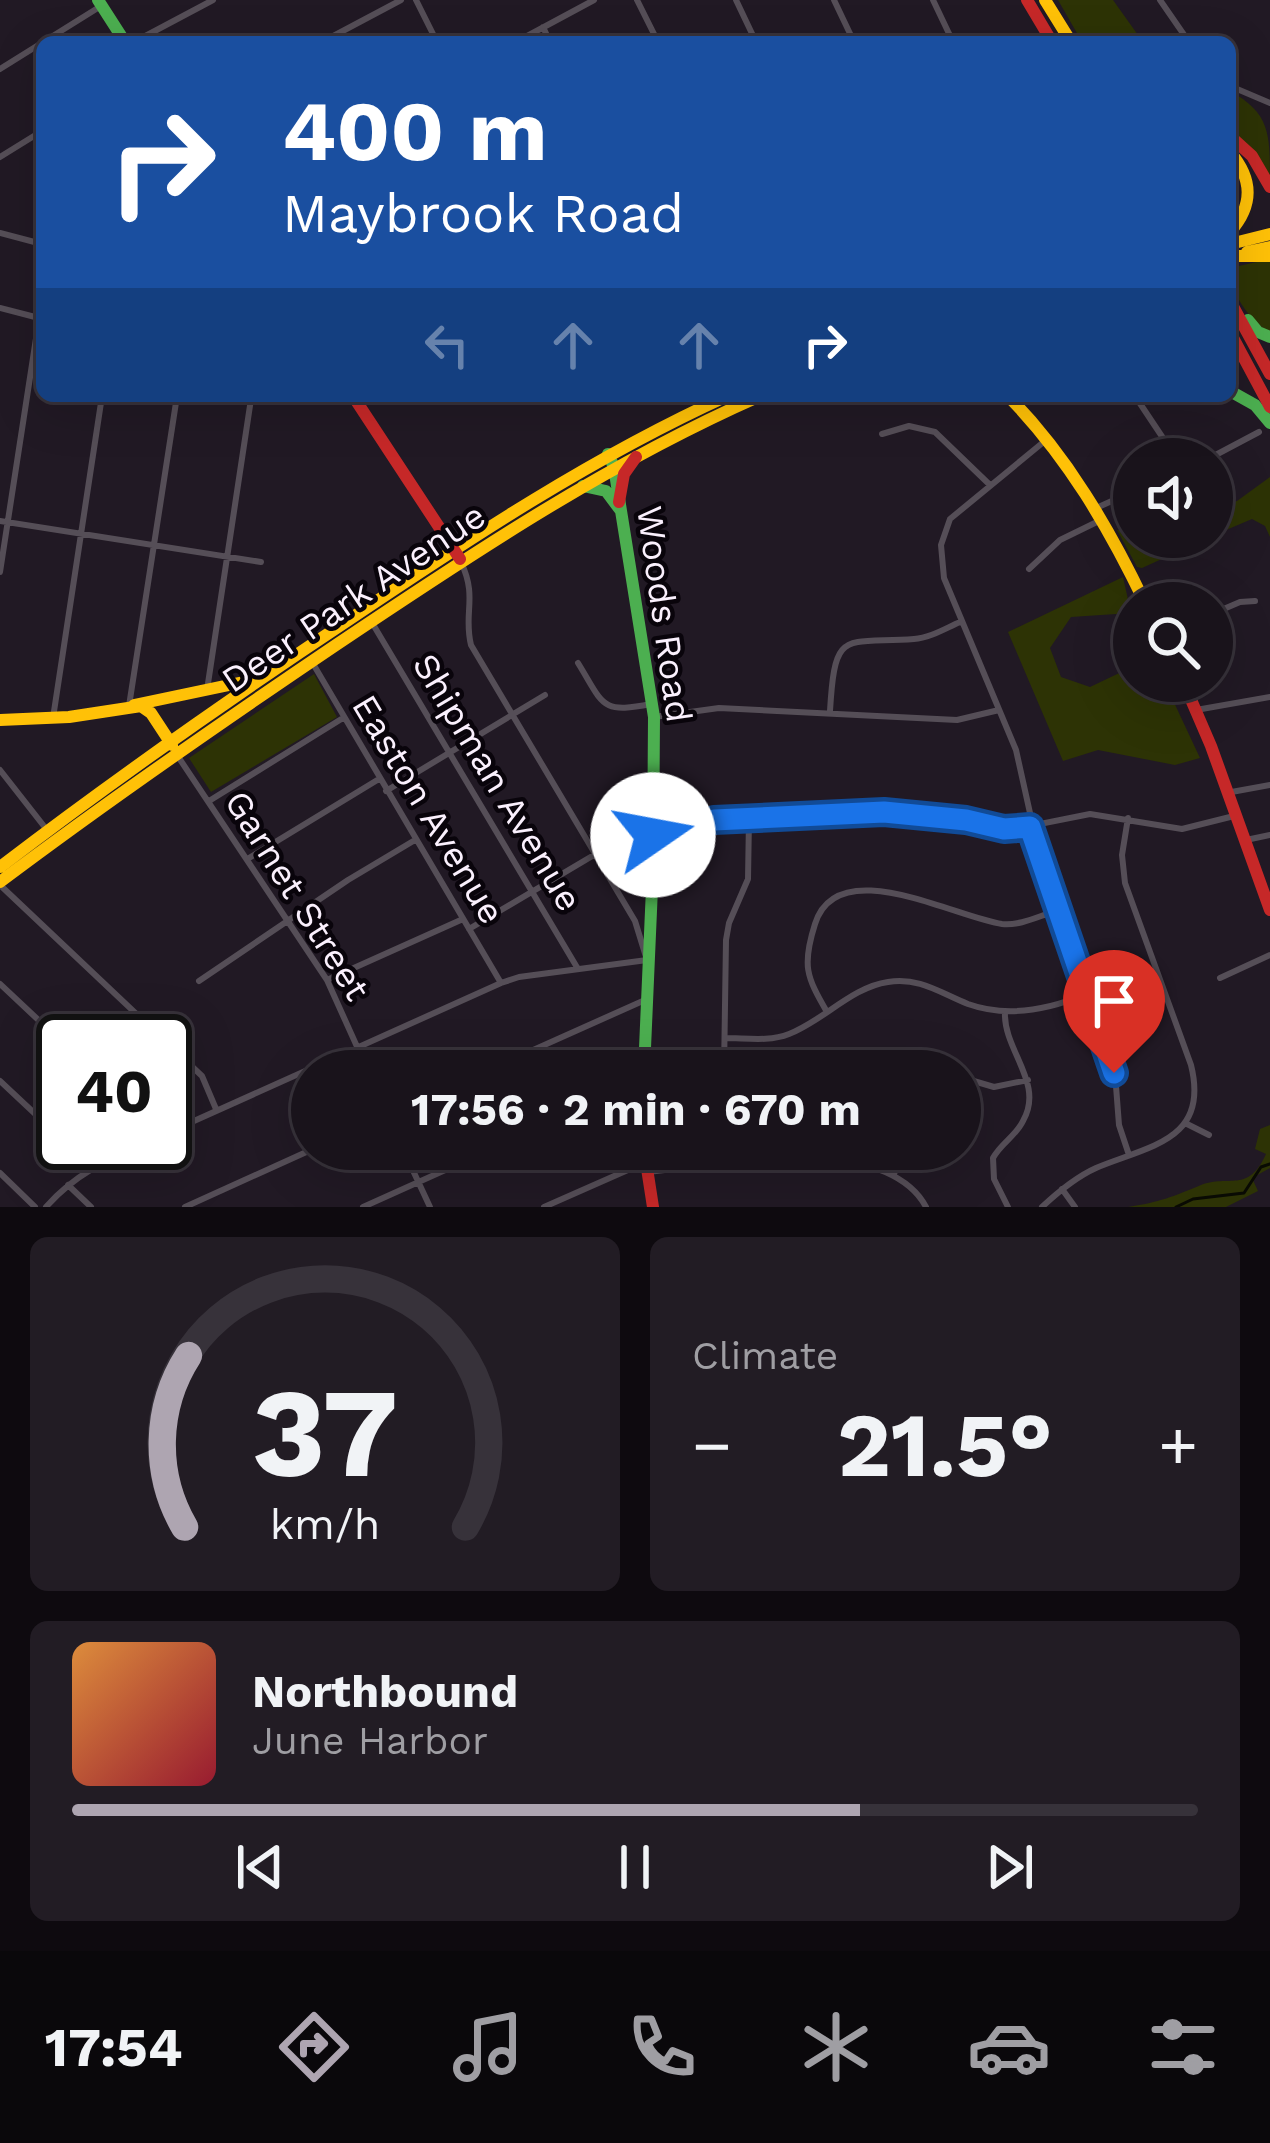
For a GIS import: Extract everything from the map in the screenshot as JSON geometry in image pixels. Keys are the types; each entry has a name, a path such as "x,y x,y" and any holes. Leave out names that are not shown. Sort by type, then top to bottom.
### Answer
{"main road":[{"path":"1027,0 1047,36"},
{"path":"1046,0 1067,36"},
{"path":"100,3 121,36"},
{"path":"1236,141 1252,156 1270,187"},
{"path":"1236,160 1246,172 1250,190 1246,213 1236,225"},
{"path":"1236,242 1270,234"},
{"path":"1236,255 1270,252"},
{"path":"1236,306 1254,328 1270,337"},
{"path":"1236,310 1270,374"},
{"path":"1236,343 1270,407"},
{"path":"1236,394 1250,401 1264,428"},
{"path":"357,402 456,553"},
{"name":"Deer Park Avenue","path":"0,884 266,676 456,553 713,402"},
{"name":"Deer Park Avenue","path":"0,868 47,830 172,746 312,662 456,553 583,485 611,460 640,452 747,402"},
{"path":"1018,402 1098,514 1134,582"},
{"path":"620,506 624,474 640,452"},
{"name":"Woods Road","path":"611,460 652,711 644,1050"},
{"path":"583,485 606,491 620,506"},
{"path":"0,723 129,706 266,676"},
{"path":"1192,702 1270,910"},
{"path":"129,706 146,708 172,746"},
{"path":"647,1170 653,1207"}],"street":[{"path":"145,36 213,0"},
{"path":"333,36 401,0"},
{"path":"416,0 433,36"},
{"path":"527,36 594,0"},
{"path":"638,0 655,36"},
{"path":"736,0 753,36"},
{"path":"834,0 851,36"},
{"path":"932,0 949,36"},
{"path":"1160,0 1185,36"},
{"path":"54,36 100,3"},
{"path":"543,27 547,36"},
{"path":"0,68 36,48"},
{"path":"1236,89 1270,103"},
{"path":"0,157 36,134"},
{"path":"0,232 36,242"},
{"path":"0,308 36,318"},
{"path":"0,572 4,521 36,346"},
{"path":"53,718 101,402"},
{"path":"129,706 176,402"},
{"path":"207,690 248,402"},
{"path":"1139,402 1163,438"},
{"path":"882,434 909,426 935,431 990,485"},
{"path":"1233,445 1264,428"},
{"path":"1046,440 950,519 944,532 944,578 1016,750 1030,827 1114,1073 1119,1125 1129,1156"},
{"path":"1028,568 1113,504"},
{"path":"4,521 261,562"},
{"path":"192,1122 501,983 647,960 635,921 472,645 467,628 471,584 456,553"},
{"path":"1233,605 1255,601"},
{"name":"Shipman Avenue","path":"371,621 579,970"},
{"path":"830,712 836,660 853,643 916,639 960,622"},
{"name":"Easton Avenue","path":"312,662 501,983"},
{"path":"578,663 607,707 616,710 719,708 957,720 999,710"},
{"path":"386,790 545,695"},
{"path":"1196,710 1270,697"},
{"path":"209,801 343,718"},
{"name":"Garnet Street","path":"172,746 327,980 358,1048"},
{"path":"0,770 47,830"},
{"path":"248,859 379,779"},
{"path":"1226,793 1270,785"},
{"path":"469,929 653,825 682,830 714,820 884,812 1004,829 1090,814 1182,829 1234,816"},
{"path":"1042,1207 1091,1170 1166,1143 1185,1123 1195,1094 1195,1080 1125,883 1122,855 1128,818"},
{"path":"724,1050 726,940 748,879 749,819"},
{"path":"1243,841 1270,835"},
{"path":"200,981 415,840"},
{"path":"0,884 202,1076 216,1111"},
{"path":"827,1012 810,982 806,952 818,915 842,892 915,898 1008,925 1056,910"},
{"path":"327,980 463,920"},
{"path":"1220,978 1270,955"},
{"path":"724,1038 785,1036 870,987 914,981 966,1003 1005,1012 1043,1009 1086,994"},
{"path":"0,984 36,1018"},
{"path":"533,1050 645,1000"},
{"path":"1005,1012 1006,1039 1028,1080 1030,1095 1024,1121 993,1158 994,1178 1008,1207"},
{"path":"981,1083 994,1087 1028,1080"},
{"path":"0,1081 36,1115"},
{"path":"1185,1123 1209,1135"},
{"path":"185,1207 291,1159"},
{"path":"46,1207 87,1170"},
{"path":"414,1170 430,1207"},
{"path":"363,1207 446,1170"},
{"path":"544,1207 626,1170"},
{"path":"878,1170 919,1194 926,1207"},
{"path":"893,1175 896,1170"},
{"path":"0,1173 35,1207"},
{"path":"67,1184 92,1207"},
{"path":"1062,1189 1075,1207"}],"green space":[{"path":"1058,0 1113,0 1139,36 1079,36"},
{"path":"1236,95 1265,126 1270,178 1236,139"},
{"path":"1270,261 1270,333 1242,305 1236,293 1236,267"},
{"path":"1270,477 1270,537 1265,526 1252,519 1233,527 1233,502"},
{"path":"1132,558 1164,558 1142,568"},
{"path":"1123,577 1124,582 1113,582 1113,614 1071,617 1050,648 1061,677 1090,687 1113,676 1113,702 1174,702 1200,758 1175,765 1098,750 1063,761 1008,632"},
{"path":"314,674 337,717 211,792 189,758"},
{"path":"1270,1125 1270,1168 1252,1178 1258,1191 1226,1207 1128,1207 1252,1174 1266,1154 1255,1149 1260,1129"}],"waterway":[{"path":"1176,1207 1193,1199 1244,1193 1261,1167 1270,1164"}],"traffic: fast":[{"path":"98,0 121,36"},
{"path":"1248,320 1270,337"},
{"path":"1236,394 1255,405 1270,423"},
{"path":"608,454 614,467 654,717 645,1050"},
{"path":"583,486 606,491 621,511"}],"traffic: slow":[{"path":"1045,0 1067,36"},
{"path":"1236,161 1248,192 1236,224"},
{"path":"1236,242 1270,234"},
{"path":"1247,252 1270,247"},
{"path":"1236,256 1270,256"},
{"path":"0,867 217,709 442,558 581,472 714,402"},
{"path":"0,882 208,732 490,543 649,450 747,402"},
{"path":"1013,402 1085,494 1134,582"},
{"path":"134,705 253,680"},
{"path":"0,720 69,717 141,706 172,745"}],"traffic: jam":[{"path":"1027,0 1048,36"},
{"path":"1236,141 1252,156 1270,187"},
{"path":"1236,312 1270,374"},
{"path":"1236,343 1270,407"},
{"path":"357,402 460,559"},
{"path":"619,502 624,474 636,457"},
{"path":"1192,702 1270,910"},
{"path":"647,1170 653,1207"}],"route":[{"path":"653,835 653,830 682,830 714,820 860,813 916,814 1016,830 1030,827 1114,1073"}]}
